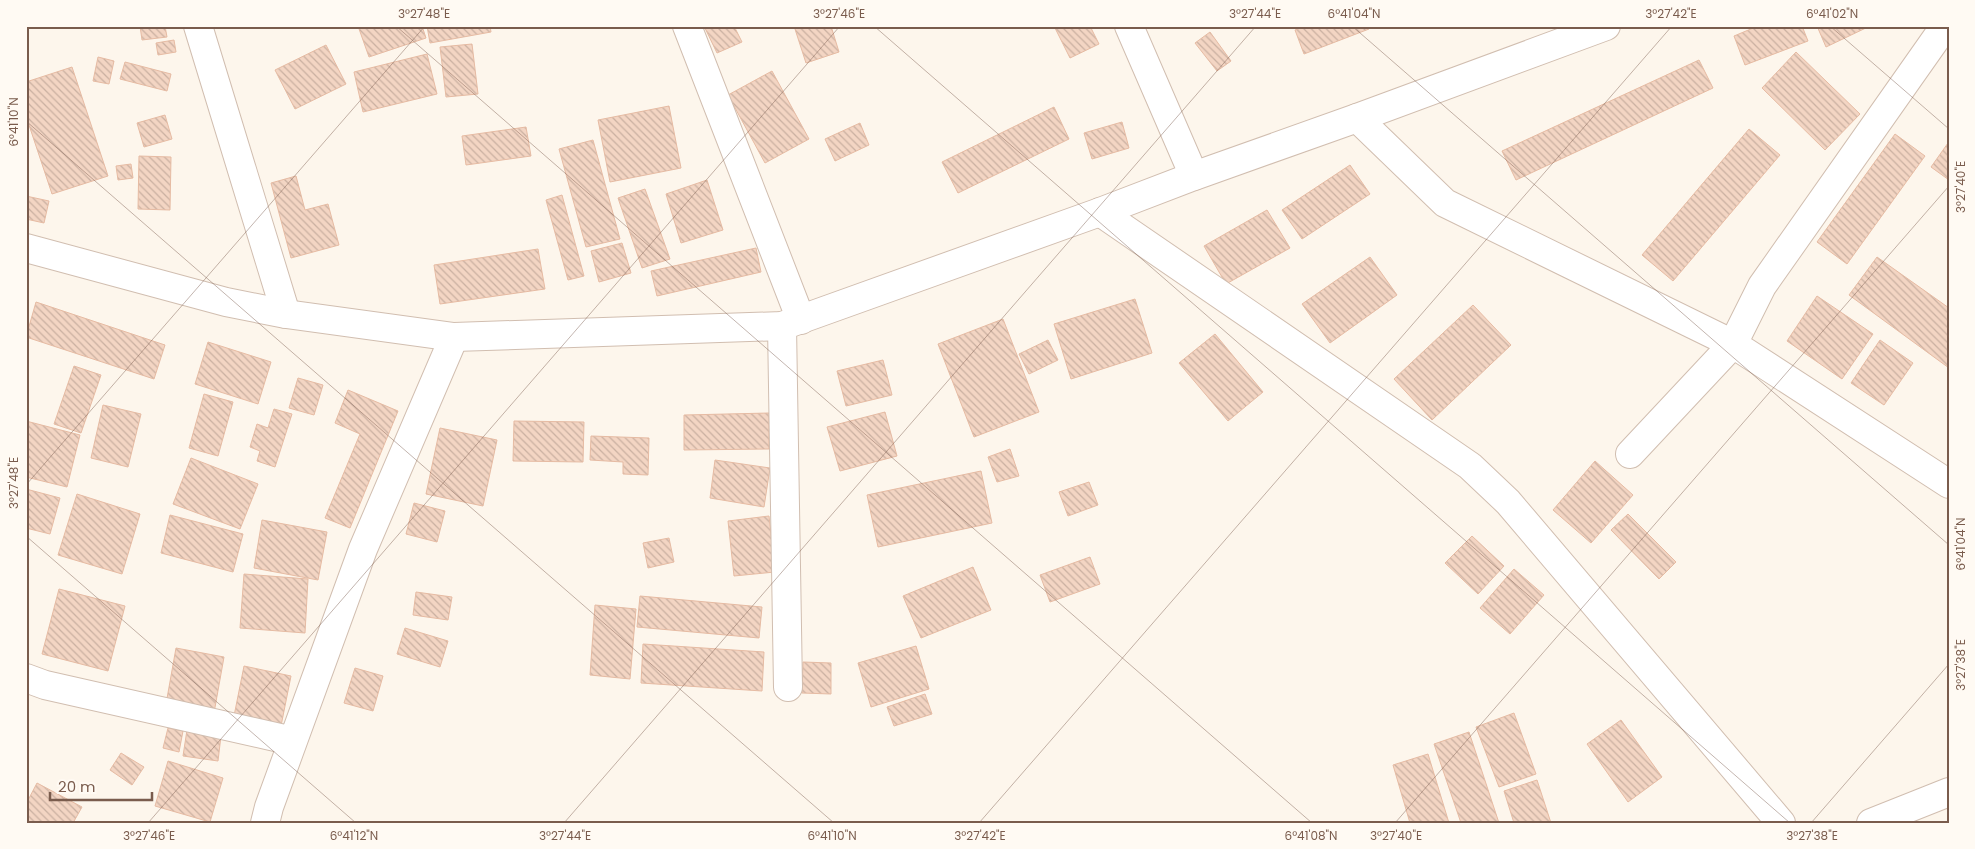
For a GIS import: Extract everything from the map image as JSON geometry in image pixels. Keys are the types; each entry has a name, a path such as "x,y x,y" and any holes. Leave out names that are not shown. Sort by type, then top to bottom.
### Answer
{"street":[{"path":"198,26 286,314"},
{"path":"687,26 791,323 788,687"},
{"path":"1129,26 1194,176"},
{"path":"26,248 226,302 286,314 454,337 791,323 1100,212 1606,26"},
{"path":"1630,454 1733,344 1762,286 1945,26"},
{"path":"1357,118 1446,203 1733,344 1949,484"},
{"path":"1100,212 1470,466 1508,502 1781,823"},
{"path":"265,823 269,807 363,549 454,337"},
{"path":"26,678 45,685 293,741"},
{"path":"1871,823 1949,792"}],"building":[{"path":"140,26 165,26 167,37 142,40"},
{"path":"358,26 422,26 426,38 369,57"},
{"path":"427,26 490,26 491,32 430,43"},
{"path":"704,26 734,26 742,42 717,53"},
{"path":"794,26 831,26 839,52 806,63"},
{"path":"1054,26 1090,26 1099,44 1070,58"},
{"path":"1306,26 1368,26 1369,29 1304,54 1295,30"},
{"path":"1758,26 1802,26 1808,41 1745,65 1734,36"},
{"path":"1817,26 1870,26 1826,47"},
{"path":"1210,32 1231,61 1217,71 1195,43"},
{"path":"174,40 176,52 158,55 156,43"},
{"path":"472,44 478,94 446,97 440,47"},
{"path":"326,45 346,84 295,109 275,70"},
{"path":"1796,52 1860,114 1825,150 1762,88"},
{"path":"427,54 437,94 363,112 354,72"},
{"path":"98,57 114,61 109,84 93,81"},
{"path":"1699,60 1713,88 1516,180 1502,151"},
{"path":"125,62 171,74 167,91 120,79"},
{"path":"72,67 108,176 52,194 26,116 26,82"},
{"path":"772,71 809,139 765,163 728,95"},
{"path":"669,106 681,168 610,182 598,120"},
{"path":"1054,107 1069,139 958,193 942,162"},
{"path":"165,115 172,139 144,147 137,123"},
{"path":"1122,122 1129,148 1092,159 1084,133"},
{"path":"860,123 869,145 835,161 825,139"},
{"path":"526,127 531,156 466,165 462,136"},
{"path":"1749,129 1780,155 1673,281 1642,255"},
{"path":"1895,134 1925,156 1847,264 1817,242"},
{"path":"593,140 620,239 586,247 559,149"},
{"path":"1949,143 1949,180 1931,167"},
{"path":"139,156 171,157 170,210 138,209"},
{"path":"131,164 133,178 118,180 116,166"},
{"path":"1350,165 1370,194 1302,239 1282,210"},
{"path":"296,176 305,210 328,204 339,245 291,258 271,183"},
{"path":"707,180 723,230 681,243 666,194"},
{"path":"645,189 670,259 642,268 618,198"},
{"path":"562,195 584,276 568,280 546,200"},
{"path":"26,196 49,201 44,223 26,219"},
{"path":"1267,210 1290,248 1226,284 1204,246"},
{"path":"622,243 631,273 599,282 591,251"},
{"path":"756,248 761,272 657,296 651,271"},
{"path":"538,249 545,289 440,304 434,265"},
{"path":"1370,257 1397,295 1330,343 1302,304"},
{"path":"1877,257 1949,308 1949,368 1849,295"},
{"path":"1817,296 1873,334 1842,379 1787,341"},
{"path":"1135,299 1152,353 1071,379 1054,324"},
{"path":"36,302 165,345 154,379 26,337"},
{"path":"1473,305 1511,345 1432,420 1394,379"},
{"path":"1003,319 1039,412 974,437 938,344"},
{"path":"1215,334 1263,392 1228,421 1179,363"},
{"path":"1048,340 1058,360 1029,374 1019,354"},
{"path":"1880,340 1913,363 1884,405 1851,383"},
{"path":"208,342 271,362 258,404 195,384"},
{"path":"883,360 892,395 846,406 837,371"},
{"path":"74,366 101,375 81,433 54,424"},
{"path":"298,378 323,385 314,415 289,408"},
{"path":"348,390 398,411 350,528 325,518 360,434 335,423"},
{"path":"204,394 233,402 218,456 189,448"},
{"path":"103,405 141,414 128,467 91,458"},
{"path":"274,409 292,414 275,467 257,461 260,451 250,447 257,424 268,428"},
{"path":"885,412 897,456 840,471 827,427"},
{"path":"769,413 769,449 684,450 684,415"},
{"path":"26,421 80,435 67,487 26,477"},
{"path":"514,421 584,422 583,462 513,461"},
{"path":"440,428 497,440 483,506 426,494"},
{"path":"591,436 649,438 648,475 623,474 623,462 590,460"},
{"path":"1010,449 1019,476 997,482 988,457"},
{"path":"191,458 258,484 240,529 173,504"},
{"path":"715,460 770,468 764,507 710,498"},
{"path":"1595,461 1633,495 1591,543 1553,510"},
{"path":"981,471 992,523 878,547 867,495"},
{"path":"1089,482 1098,505 1068,516 1059,492"},
{"path":"26,489 60,498 50,534 26,528"},
{"path":"77,494 140,514 122,574 58,555"},
{"path":"414,503 445,511 437,542 406,534"},
{"path":"1628,514 1676,562 1659,579 1611,530"},
{"path":"170,515 243,534 233,572 161,553"},
{"path":"769,516 775,572 734,576 728,521"},
{"path":"262,520 327,532 318,580 254,568"},
{"path":"1472,536 1504,566 1478,594 1445,563"},
{"path":"669,538 674,562 648,568 643,543"},
{"path":"1090,557 1100,584 1050,602 1040,575"},
{"path":"973,567 991,610 921,638 903,596"},
{"path":"1514,569 1544,595 1510,634 1480,608"},
{"path":"244,574 308,579 305,633 240,628"},
{"path":"59,589 125,606 108,671 42,654"},
{"path":"416,592 452,597 448,620 413,615"},
{"path":"640,596 762,607 759,638 637,627"},
{"path":"595,605 636,609 630,679 590,675"},
{"path":"405,628 448,641 440,667 397,654"},
{"path":"643,644 764,652 762,691 641,683"},
{"path":"916,646 929,689 871,707 858,663"},
{"path":"176,648 224,657 214,713 166,704"},
{"path":"803,662 831,663 831,694 802,693"},
{"path":"244,666 291,676 281,726 234,716"},
{"path":"355,668 383,676 373,711 344,703"},
{"path":"925,694 932,714 894,726 887,707"},
{"path":"1514,713 1536,774 1499,787 1476,727"},
{"path":"1621,720 1662,777 1628,802 1587,744"},
{"path":"168,728 183,731 179,752 163,748"},
{"path":"187,730 221,736 218,761 183,756"},
{"path":"1469,732 1499,823 1461,823 1434,744"},
{"path":"121,753 144,767 132,785 110,770"},
{"path":"1428,754 1449,823 1410,823 1393,765"},
{"path":"168,761 223,778 210,822 155,806"},
{"path":"1537,780 1551,823 1514,823 1504,791"},
{"path":"37,783 82,807 73,823 26,823 26,804"}]}
